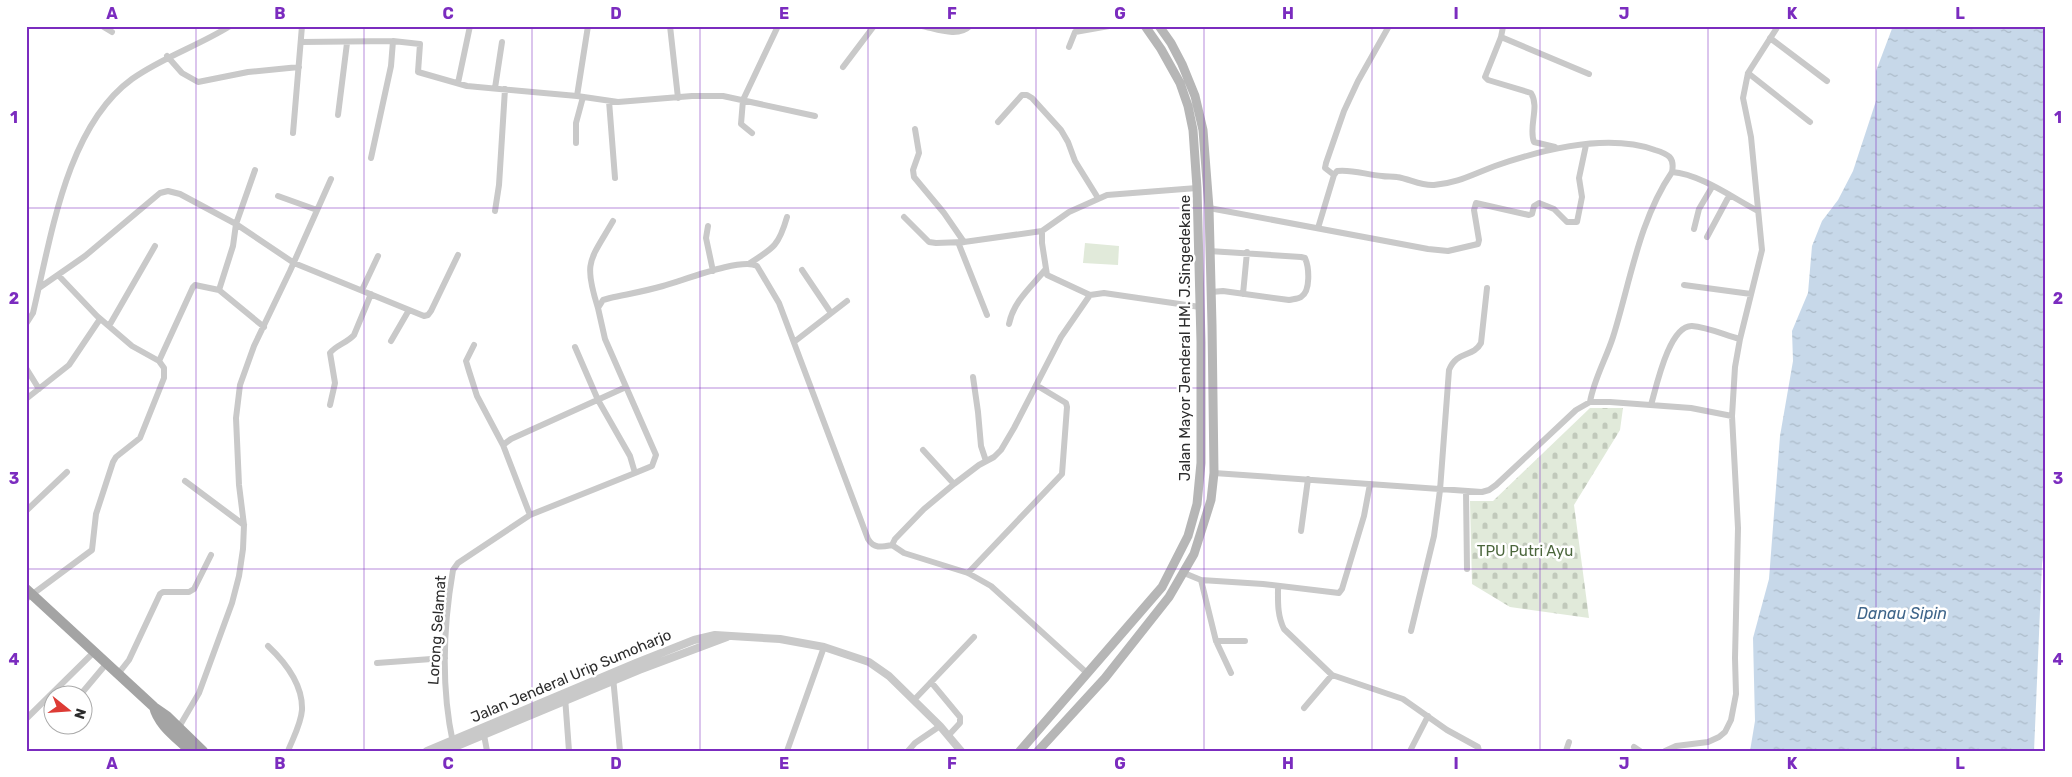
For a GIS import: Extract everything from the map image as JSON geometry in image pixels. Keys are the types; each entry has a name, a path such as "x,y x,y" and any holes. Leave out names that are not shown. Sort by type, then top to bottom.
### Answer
{"main road":[{"name":"Jalan Mayor Jenderal HM. J.Singedekane","path":"1020,751 1162,587 1188,536 1197,504 1200,486 1201,365 1197,188 1193,130 1188,106 1180,83 1161,49 1145,26"},
{"name":"Jalan Mayor Jenderal HM. J.Singedekane","path":"1038,751 1105,678 1169,597 1194,554 1211,500 1214,472 1209,208 1200,113 1182,64 1171,43 1158,26"},
{"path":"1201,365 1213,365"},
{"path":"1201,385 1213,384"},
{"path":"28,594 154,707 179,727 203,751"},
{"path":"154,707 155,713 161,722 190,751"}],"street":[{"path":"102,26 112,32"},
{"path":"293,133 302,26"},
{"path":"458,83 470,26"},
{"path":"576,143 576,123 588,26"},
{"path":"670,26 678,98"},
{"path":"752,133 741,124 743,100 778,26"},
{"path":"844,67 874,26"},
{"path":"922,26 956,32 965,31 970,26"},
{"path":"1069,47 1075,32 1110,26"},
{"path":"1334,175 1326,168 1326,163 1344,111 1358,81 1389,26"},
{"path":"1502,26 1501,37 1486,77 1488,80 1531,93 1534,98 1532,125 1534,142 1556,148"},
{"path":"1665,751 1676,746 1708,742 1719,737 1725,732 1730,720 1736,694 1738,528 1732,416 1735,366 1762,250 1751,137 1742,98 1748,73 1778,26"},
{"path":"26,324 34,313 63,188 82,144 94,122 109,100 121,88 167,56 225,27"},
{"path":"1501,37 1589,74"},
{"path":"1770,38 1827,81"},
{"path":"301,42 393,41 420,44 418,72 458,83 618,102 723,96 814,116"},
{"path":"372,158 393,41"},
{"path":"338,115 348,42"},
{"path":"495,88 502,42"},
{"path":"167,56 182,73 198,82 248,72 299,67"},
{"path":"1748,73 1810,122"},
{"path":"495,211 499,185 505,89"},
{"path":"998,122 1022,95 1032,98 1062,130 1075,162 1098,198"},
{"path":"609,101 615,178"},
{"path":"915,129 919,154 913,170 914,177 944,213 961,242 987,315"},
{"path":"1318,228 1334,175 1337,171 1343,170 1396,176 1425,186 1465,179 1489,168 1556,148 1612,143 1646,147 1670,156 1673,162 1672,172 1649,214 1609,350 1592,392 1590,402"},
{"path":"1209,208 1428,249 1448,251 1478,244 1474,210 1476,203 1529,215 1532,214 1537,203 1547,205 1567,222 1577,222 1582,197 1579,178 1586,145"},
{"path":"219,290 232,246 236,224 255,170"},
{"path":"1672,172 1682,173 1758,211"},
{"path":"179,727 199,693 232,603 243,549 244,525 239,485 236,418 238,399 245,371 330,179"},
{"path":"1694,229 1698,209 1712,187"},
{"path":"904,217 929,242 961,242 1042,230 1069,212 1098,198 1117,193 1197,188"},
{"path":"39,288 60,276 160,193 168,191 180,194 236,224 294,263 424,316 428,315 458,255"},
{"path":"278,196 317,210"},
{"path":"1707,237 1729,196"},
{"path":"598,308 603,300 662,287 713,271 750,263 775,245 781,236 787,217"},
{"name":"Lorong Selamat","path":"453,744 445,702 445,658 448,609 456,564 530,515 652,466 656,455 605,339 590,282 590,263 595,250 613,221"},
{"path":"708,226 706,238 713,271"},
{"path":"1042,230 1045,270 1050,278 1090,296 1104,293 1200,307"},
{"path":"109,326 155,246"},
{"path":"1209,251 1247,252 1305,258 1307,265 1307,289 1304,296 1299,298 1289,300 1222,291 1211,292"},
{"path":"1243,294 1247,252"},
{"path":"362,290 378,256"},
{"path":"750,263 760,270 779,304 868,539 874,546 892,545 904,553 968,573 998,590 1063,653 1087,673"},
{"path":"802,270 831,313"},
{"path":"1010,324 1011,314 1020,299 1045,270"},
{"path":"28,594 92,550 96,514 116,456 140,438 164,378 164,368 159,361 132,346 100,319 60,276"},
{"path":"159,361 195,285 219,290 264,327"},
{"path":"1684,285 1751,294"},
{"path":"1412,631 1434,536 1440,490 1449,370 1455,358 1476,350 1481,343 1487,288"},
{"path":"330,405 335,383 330,353 334,348 354,335 370,294"},
{"path":"892,545 895,539 924,509 986,460 994,457 1006,443 1061,337 1090,296"},
{"path":"794,342 847,301"},
{"path":"391,341 409,310"},
{"path":"26,399 69,365 100,319"},
{"path":"1651,405 1666,354 1676,336 1682,330 1690,326 1740,339"},
{"path":"474,345 466,361 468,371 477,396 503,445 530,515"},
{"path":"575,347 598,400 630,456 635,473"},
{"path":"26,368 39,389"},
{"path":"973,377 981,446 986,460"},
{"path":"968,573 1062,474 1066,403 1036,385"},
{"path":"503,445 511,439 626,387"},
{"path":"1214,472 1440,490 1489,490 1576,410 1590,402 1691,408 1732,416"},
{"path":"923,450 954,484"},
{"path":"26,511 67,472"},
{"path":"1301,531 1308,479"},
{"path":"185,481 244,525"},
{"path":"1184,574 1201,580 1339,593 1364,516 1370,484"},
{"path":"1466,491 1466,569"},
{"path":"118,674 129,660 160,594 163,592 189,592 194,589 210,555"},
{"path":"1201,580 1216,641 1231,673"},
{"path":"1278,586 1278,610 1284,629 1332,675 1403,699 1448,730 1478,746 1479,751"},
{"name":"Jalan Jenderal Urip Sumoharjo","path":"445,751 453,744 705,637 715,635 780,639 824,647 869,662 886,673 914,700 961,751"},
{"path":"914,700 974,637"},
{"path":"1216,641 1245,641"},
{"path":"268,646 283,660 301,700 302,711 299,724 288,751"},
{"path":"787,751 824,647"},
{"path":"26,719 94,652"},
{"path":"377,663 445,658"},
{"path":"89,684 107,663"},
{"path":"1304,708 1332,675"},
{"path":"613,677 620,751"},
{"path":"932,682 960,717 960,723 948,736"},
{"path":"565,697 569,751"},
{"name":"Jalan Jenderal Urip Sumoharjo","path":"426,751 484,735 565,697"},
{"path":"1410,751 1428,716"},
{"path":"908,751 914,743 940,726"},
{"path":"484,735 487,751"},
{"path":"1566,751 1569,742"}],"green space":[{"path":"1085,243 1119,246 1118,265 1083,263"},
{"name":"TPU Putri Ayu","path":"1590,408 1623,408 1620,430 1574,505 1589,618 1510,607 1472,584 1470,501 1493,501"}],"water":[{"name":"Danau Sipin","path":"1893,26 2046,26 2046,536 2042,564 2034,751 1750,751 1755,721 1753,638 1769,579 1780,436 1793,361 1792,331 1808,293 1812,246 1822,221 1838,200 1853,171 1876,101 1876,71"}]}
